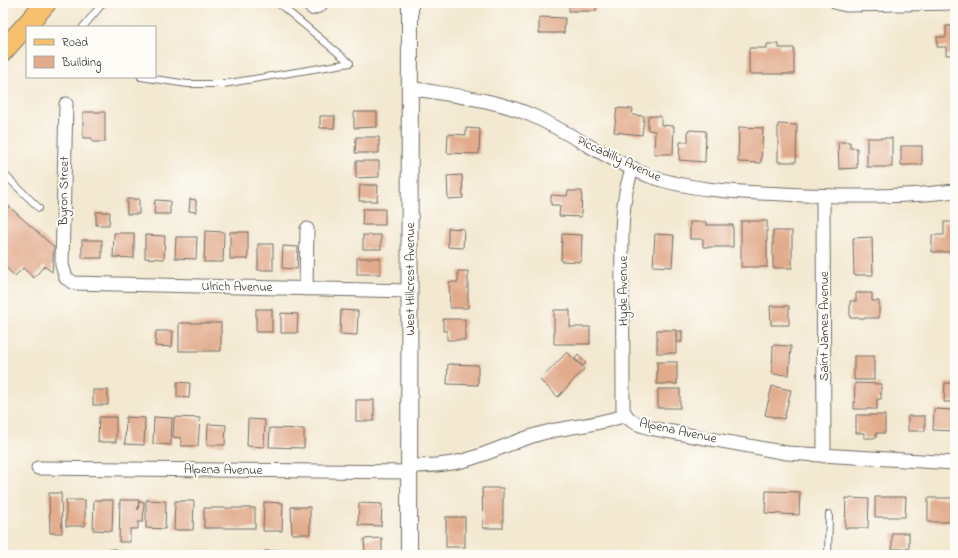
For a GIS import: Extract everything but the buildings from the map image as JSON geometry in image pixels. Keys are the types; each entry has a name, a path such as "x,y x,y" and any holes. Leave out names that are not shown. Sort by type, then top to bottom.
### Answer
{"main road":[{"path":"3,50 46,3"}],"street":[{"name":"West Hillcrest Avenue","path":"409,555 410,3"},
{"path":"837,3 846,5 955,3"},
{"name":"Piccadilly Avenue","path":"410,88 495,104 530,115 633,168 673,183 720,191 823,196 920,195 955,191"},
{"name":"Byron Street","path":"66,104 62,265 66,278"},
{"name":"Hyde Avenue","path":"625,415 622,236 629,178 633,168"},
{"name":"Saint James Avenue","path":"823,196 824,456"},
{"path":"306,289 307,229"},
{"name":"Ulrich Avenue","path":"66,278 74,283 80,284 410,290"},
{"name":"Alpena Avenue","path":"38,468 409,469 461,461 538,434 565,428 607,422 625,415 637,424 650,428 787,453 955,463"}],"lane":[{"path":"148,78 188,84 223,84 350,63 278,3"},
{"path":"301,3 312,12 321,9 327,3"},
{"path":"84,26 100,4"},
{"path":"3,173 39,208"},
{"path":"828,555 829,514"}]}
